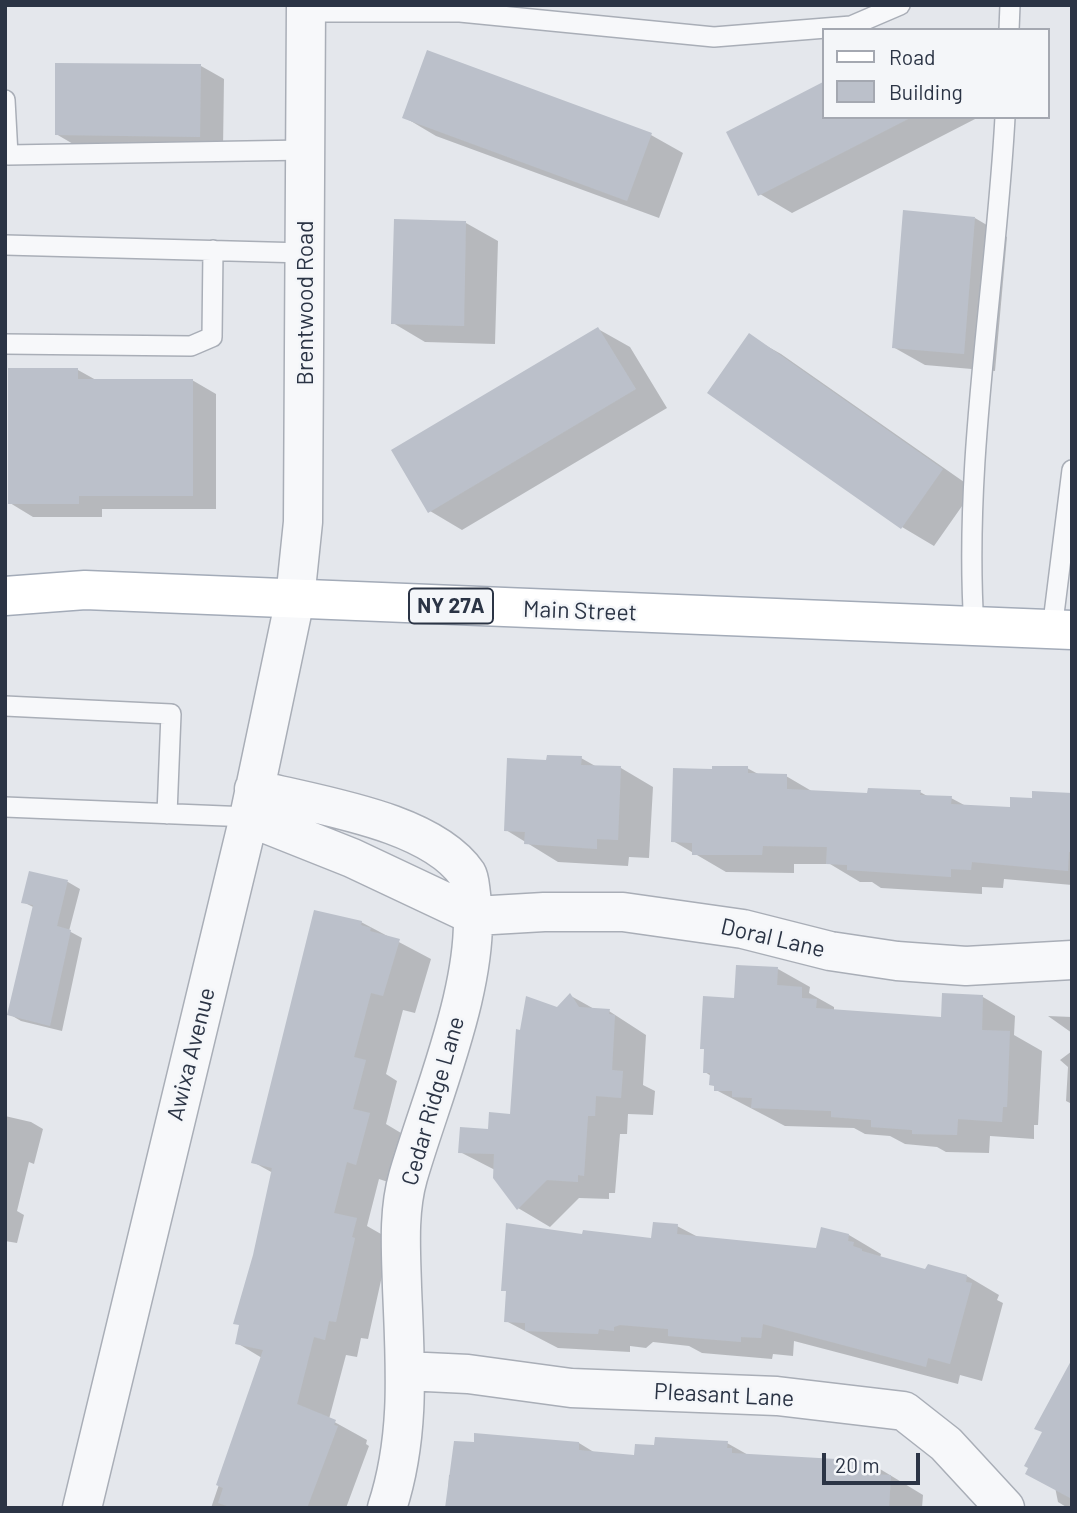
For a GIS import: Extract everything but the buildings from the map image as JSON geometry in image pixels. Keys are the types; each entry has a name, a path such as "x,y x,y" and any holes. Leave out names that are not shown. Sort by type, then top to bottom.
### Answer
{"main road":[{"name":"Main Street","path":"5,596 85,590 1062,630"}],"street":[{"name":"Brentwood Road","path":"295,599 303,522 306,9"},
{"name":"Awixa Avenue","path":"82,1508 252,803 295,599"},
{"name":"Doral Lane","path":"252,803 352,858 475,916 544,912 623,912 743,929 830,951 897,961 966,966 1072,960"},
{"path":"252,803 368,818 433,842 468,875 475,916"},
{"name":"Cedar Ridge Lane","path":"387,1508 402,1450 405,1371 400,1234 407,1180 453,1034 462,998 475,916"},
{"name":"Pleasant Lane","path":"405,1371 468,1374 571,1388 777,1396 904,1410 946,1444 1005,1508"}],"lane":[{"path":"826,28 851,26 900,5"},
{"path":"1009,28 1010,5"},
{"path":"306,9 460,12 714,37 822,28"},
{"path":"5,100 9,155 306,150"},
{"path":"974,628 971,537 999,219 1005,119"},
{"path":"5,246 305,253"},
{"path":"5,344 191,346 212,337 213,250"},
{"path":"1062,630 1072,470"},
{"path":"5,706 171,714 167,814"},
{"path":"5,807 167,814 252,803"}]}
